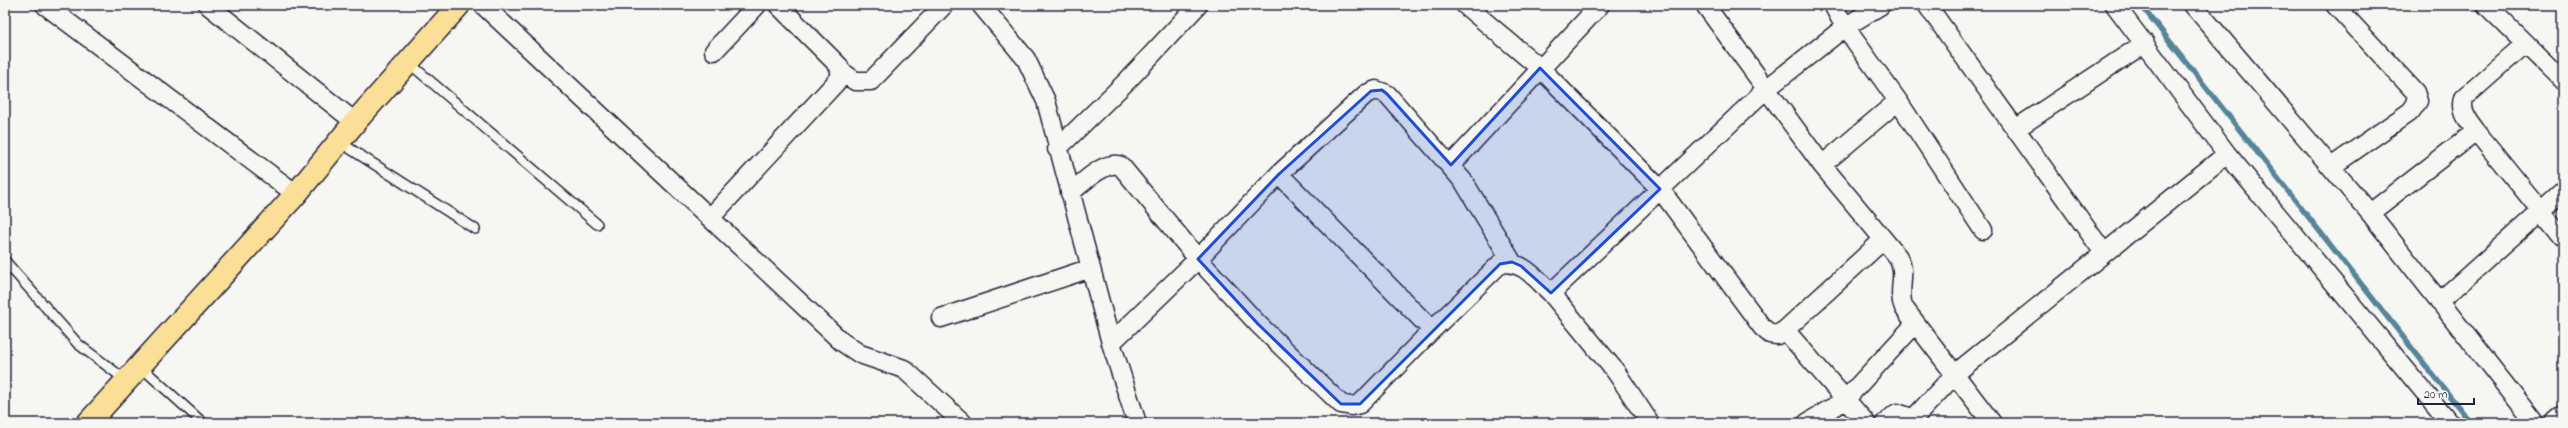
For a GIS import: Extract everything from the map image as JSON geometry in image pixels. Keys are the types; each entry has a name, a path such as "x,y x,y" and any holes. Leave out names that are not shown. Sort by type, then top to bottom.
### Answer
{"main road":[{"path":"88,423 296,194 338,141 459,5"}],"street":[{"path":"45,5 296,194"},
{"path":"208,5 356,122"},
{"path":"483,5 842,342 860,354 904,369 963,423"},
{"path":"714,51 757,5"},
{"path":"778,5 839,66 841,71 855,82 871,81 944,5"},
{"path":"980,5 1026,59 1046,101 1057,149 1111,343 1137,423"},
{"path":"1057,149 1128,80 1198,5"},
{"path":"1465,5 1540,68 1660,189 1762,327 1770,334 1777,335 1785,330 1883,240"},
{"path":"1451,165 1600,5"},
{"path":"1705,5 1733,41 1765,90 1822,165 1903,266 1904,277 1900,299 1992,423"},
{"path":"1834,5 1845,27 1898,101 1983,230"},
{"path":"1551,293 1765,90 1845,27 1881,5"},
{"path":"1926,5 2017,128 2104,253"},
{"path":"2115,5 2227,154 2450,423"},
{"path":"2193,5 2370,213 2535,423"},
{"path":"2331,167 2411,111 2418,101 2415,92 2335,5"},
{"path":"2486,5 2563,81"},
{"path":"2017,128 2145,43"},
{"path":"2525,44 2464,98 2461,106 2464,115 2476,131 2563,238"},
{"path":"710,218 837,83 841,71"},
{"path":"1111,343 1198,259 1279,174 1366,94 1376,90 1387,94 1451,165 1512,262 1520,266 1551,293 1616,372 1644,420"},
{"path":"1822,165 1898,101"},
{"path":"2370,213 2476,131"},
{"path":"1885,423 1898,413 1912,418 1915,417 1956,373 2227,154"},
{"path":"1070,193 1105,167 1116,164 1121,166 1198,259 1258,324 1341,404 1351,406 1360,404 1432,330 1500,264 1512,262"},
{"path":"1279,174 1432,330"},
{"path":"2439,302 2563,191"},
{"path":"941,318 1091,268"},
{"path":"1808,423 1845,400 1916,322"},
{"path":"1785,330 1866,423"},
{"path":"2555,423 2563,416"}],"lane":[{"path":"408,62 597,224"},
{"path":"338,141 475,229"},
{"path":"5,261 78,344 134,373 203,423"}],"highlighted area":[{"path":"1540,68 1660,189 1551,293 1521,266 1512,262 1500,264 1360,404 1341,404 1258,324 1198,259 1279,174 1371,91 1382,90 1387,94 1451,165"}],"waterway":[{"path":"2141,5 2471,423"}]}
